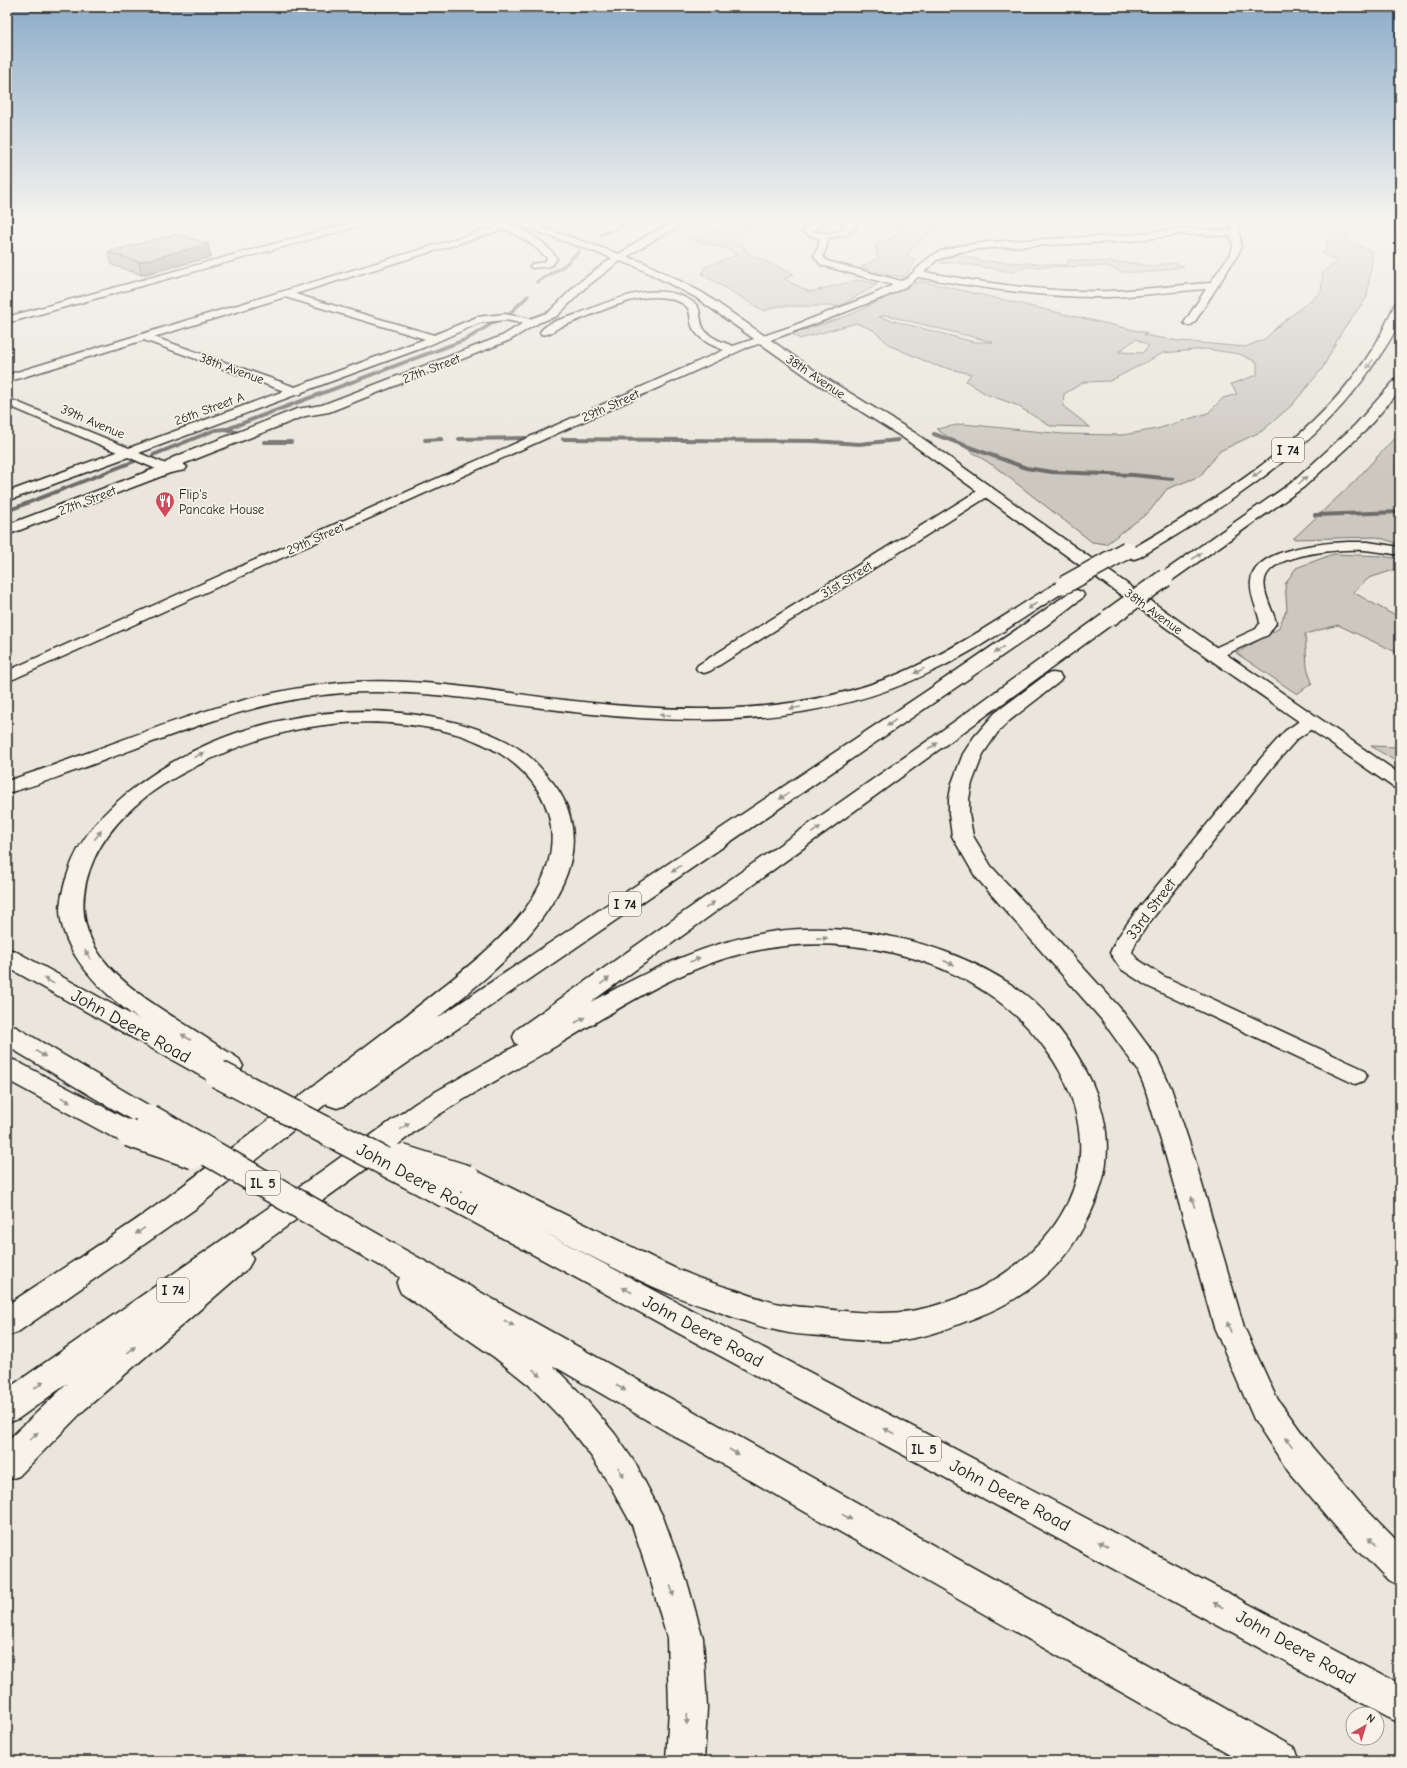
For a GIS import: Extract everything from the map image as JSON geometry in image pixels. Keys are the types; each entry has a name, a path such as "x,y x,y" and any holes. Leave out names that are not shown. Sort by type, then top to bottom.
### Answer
{"main road":[{"name":"27th Street","path":"7,530 167,469 194,464 315,418 324,409 506,338 534,321 553,314 562,306"},
{"name":"38th Avenue","path":"718,306 765,332 820,380 910,436 1310,722 1400,783"},
{"name":"I 74","path":"7,1322 1041,621 1070,590 1131,552 1176,529 1273,462 1310,431 1357,382 1376,355 1393,325 1399,306"},
{"path":"534,321 534,312 540,307"},
{"name":"38th Avenue","path":"765,332 779,334 791,342"},
{"name":"38th Avenue","path":"844,381 910,436"},
{"name":"I 74","path":"7,1408 164,1296 340,1174 536,1029 946,737 1115,620 1165,578 1299,484 1360,428 1400,382"},
{"path":"7,788 229,709 280,696 333,689 363,687 420,688 628,713 680,716 756,713 817,704 846,697 908,676 1070,590"},
{"path":"1115,620 1098,642 1002,718 983,740 969,762 964,776 960,794 959,811 962,831 969,850 983,871 1111,1014 1148,1065 1158,1088 1180,1157 1229,1327 1265,1408 1300,1459 1347,1514 1400,1569"},
{"path":"173,1209 418,1020 494,959 529,920 548,892 560,865 563,839 561,818 553,795 520,758 495,742 473,733 418,720 365,716 310,722 271,730 213,749 166,773 143,789 120,809 88,848 80,867 70,908 75,931 86,952 97,968 126,998 224,1070"},
{"path":"426,1110 630,990 677,967 715,953 749,944 781,939 835,938 866,940 900,946 943,960 982,979 1016,1001 1048,1033 1065,1058 1080,1085 1090,1114 1094,1148 1090,1180 1070,1229 1038,1266 1011,1286 982,1303 933,1320 897,1326 845,1325 776,1317 680,1284 537,1216 458,1187"},
{"name":"John Deere Road","path":"7,957 224,1070 349,1143 458,1187 1400,1704"},
{"name":"IL 5","path":"7,1034 139,1125 246,1173 281,1193 372,1252"},
{"path":"7,1068 139,1125"},
{"path":"7,1464 73,1399 340,1174"},
{"path":"372,1252 506,1347 540,1375 572,1407 603,1445 623,1475 646,1518 670,1585 685,1638 688,1708 685,1761"},
{"path":"372,1252 805,1493 1280,1761"},
{"path":"7,1313 75,1276"}],"street":[{"path":"7,320 60,306"},
{"path":"7,379 247,306"},
{"path":"324,306 436,339"},
{"path":"545,332 558,325 610,306"},
{"path":"691,306 696,312 697,325 700,330 708,338 733,350"},
{"path":"779,334 856,306"},
{"path":"1189,323 1201,306"},
{"name":"26th Street A","path":"7,497 297,392 436,339 470,322 487,318 505,317 534,321"},
{"name":"29th Street","path":"7,677 733,350 765,332"},
{"name":"38th Avenue","path":"144,337 297,392"},
{"name":"39th Avenue","path":"7,402 167,469"},
{"name":"31st Street","path":"704,668 987,491"},
{"path":"1214,654 1262,632 1268,623 1258,583 1260,575 1264,569 1279,559 1316,548 1345,546 1359,546 1400,551"},
{"name":"33rd Street","path":"1310,722 1292,735 1268,761 1141,919 1126,940 1121,953 1129,964 1155,981 1355,1075"}],"shaded area":[{"path":"755,306 841,306 778,306 764,311"},
{"path":"870,306 1028,306 1147,333 1144,335 1178,341 1245,347 1265,339 1278,326 1304,306 1361,306 1342,331 1322,369 1292,405 1262,431 1220,451 1200,476 1167,489 1149,512 1106,544 1092,542 994,466 936,429 963,424 1063,434 1123,435 1157,429 1208,413 1223,398 1237,394 1231,384 1257,375 1257,362 1239,354 1206,349 1163,353 1110,381 1084,382 1064,394 1063,406 1090,427 1050,426 1016,405 986,394 966,381 971,374 934,365 891,346 873,330 856,323 800,339 792,334 850,315","holes":["885,315 993,342 974,342 879,317","1136,339 1149,346 1142,353 1118,352"]},
{"path":"1400,432 1400,544 1377,537 1293,539 1354,482"},
{"path":"1333,554 1382,556 1400,559 1400,568 1369,578 1353,592 1390,613 1400,615 1400,654 1338,625 1305,634 1307,667 1312,683 1297,694 1236,653 1278,629 1287,609 1285,584 1296,568"},
{"path":"1371,746 1400,747 1400,764"}],"waterway":[{"path":"511,312 518,306"},
{"path":"430,353 467,339 496,321"},
{"path":"227,429 432,352"},
{"path":"153,455 215,430 225,429 236,432"},
{"path":"934,434 1026,468 1052,472 1133,475 1173,479"},
{"path":"459,439 526,438"},
{"path":"425,440 442,439"},
{"path":"563,439 814,441 859,444 898,440"},
{"path":"264,442 291,442"},
{"path":"7,511 135,461"},
{"path":"1315,515 1400,512"}],"place":[{"name":"Flip's Pancake House","path":"165,518"}]}
